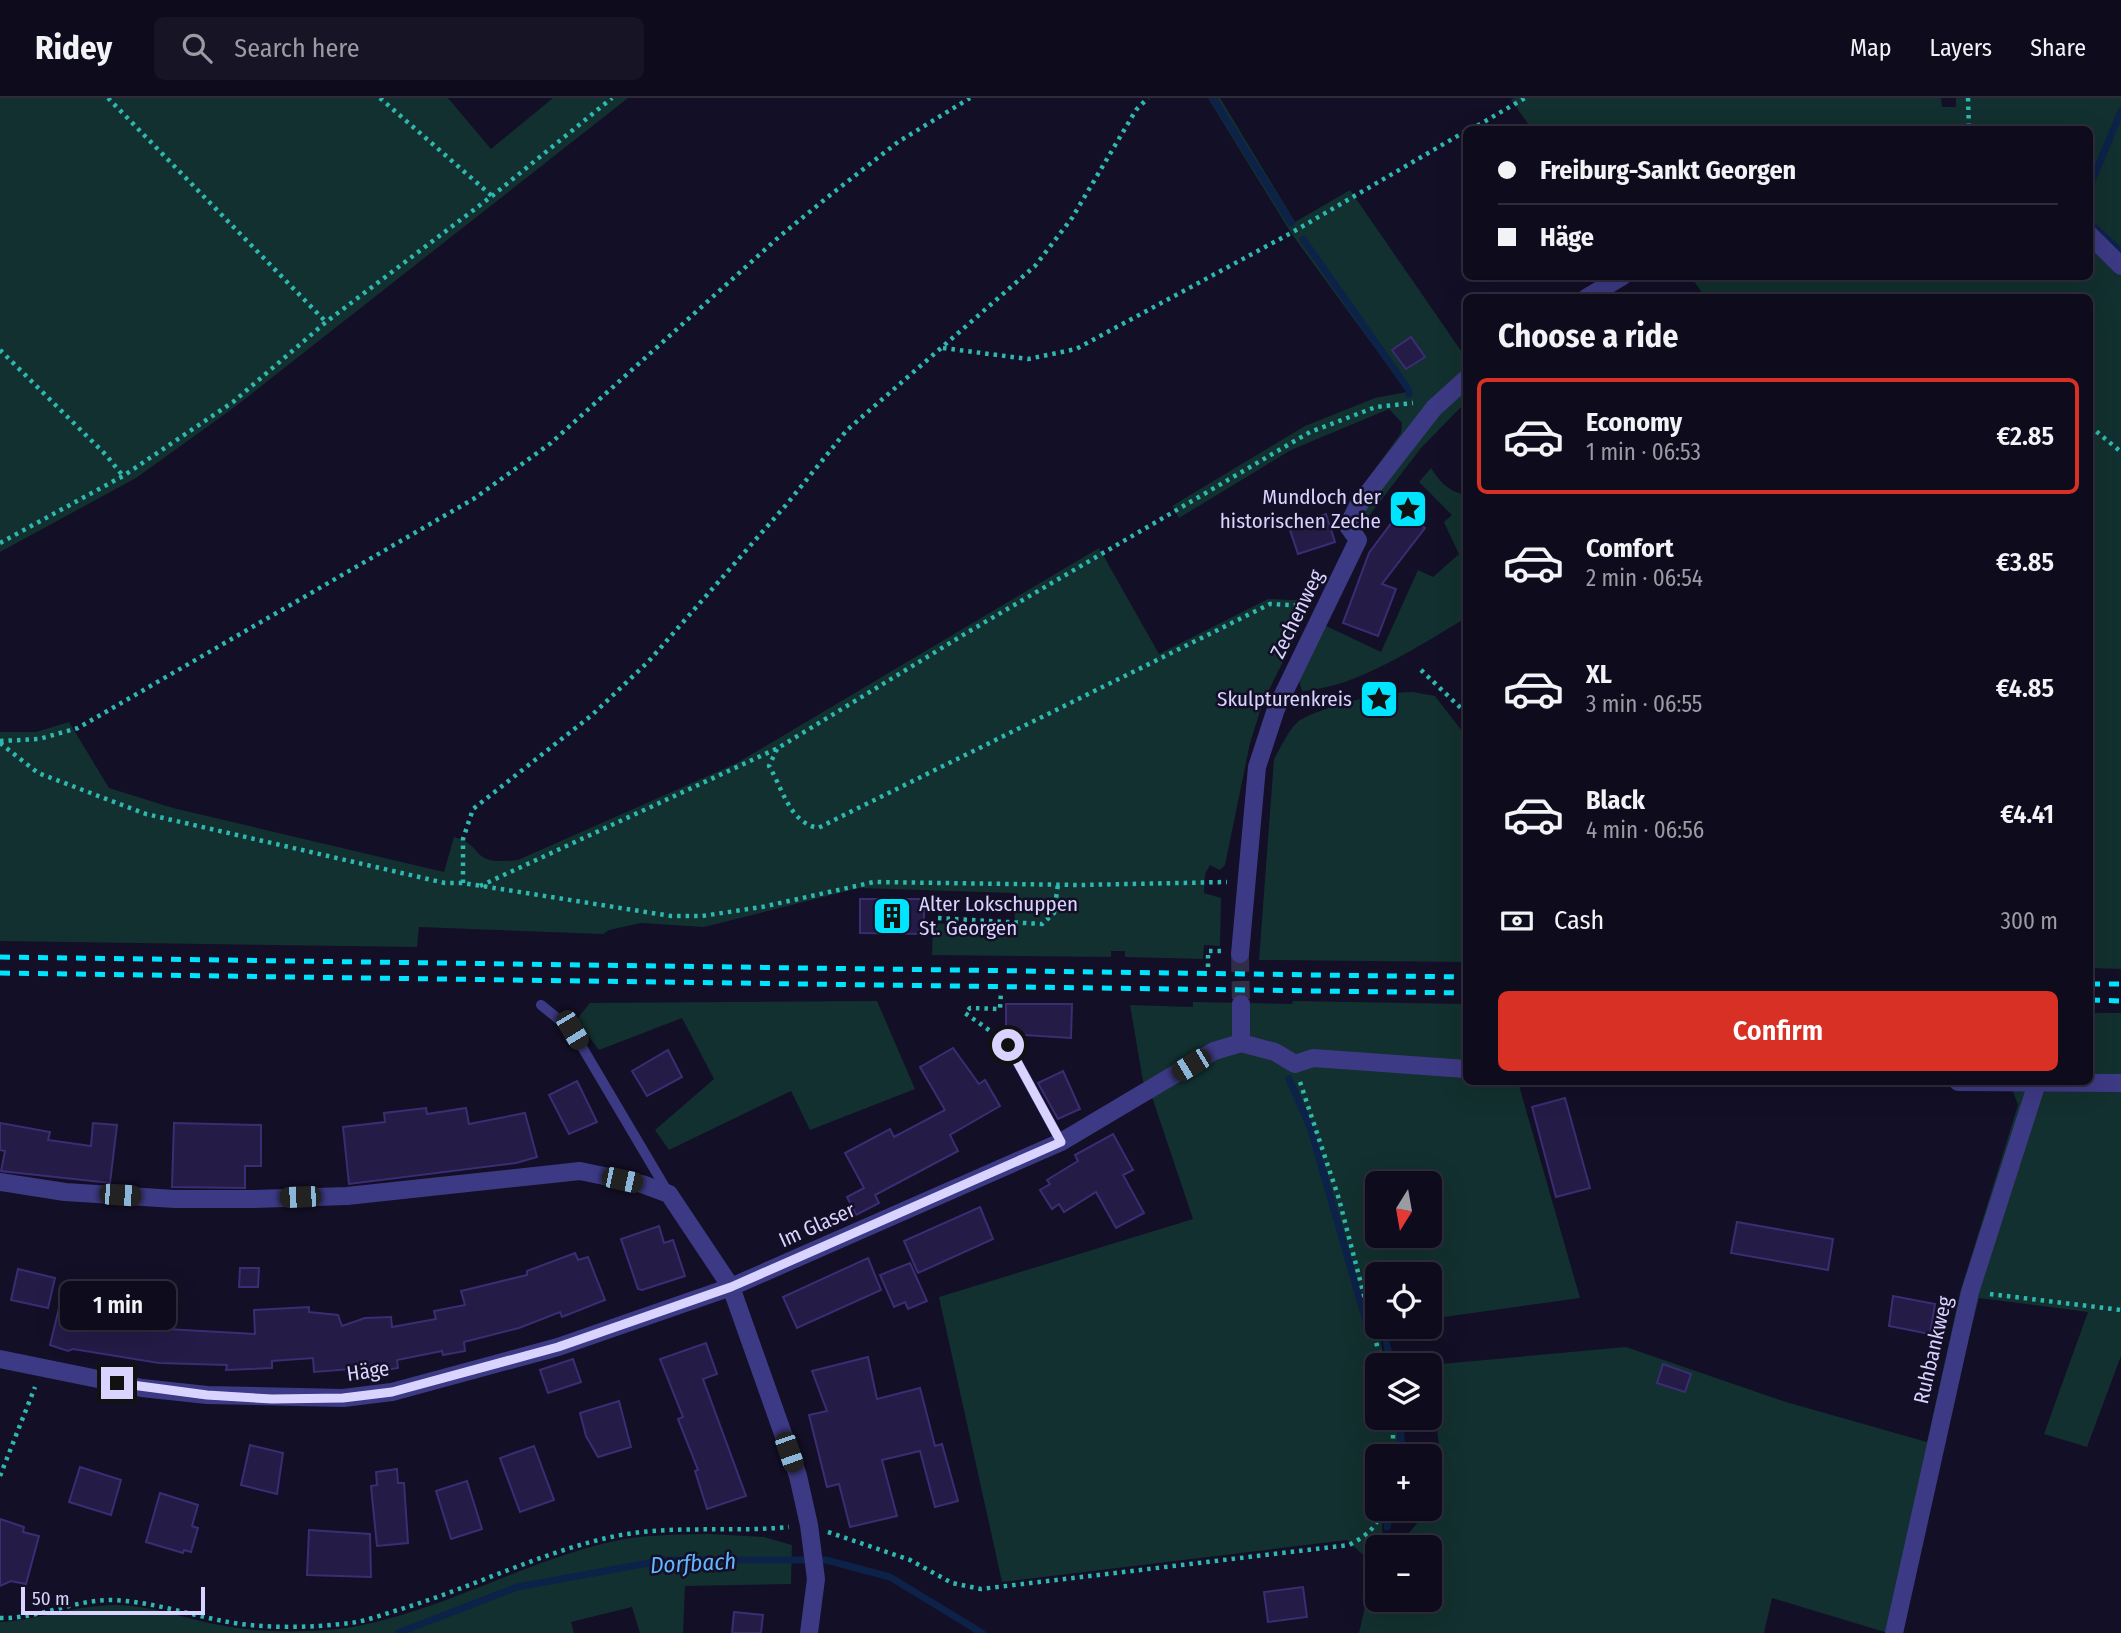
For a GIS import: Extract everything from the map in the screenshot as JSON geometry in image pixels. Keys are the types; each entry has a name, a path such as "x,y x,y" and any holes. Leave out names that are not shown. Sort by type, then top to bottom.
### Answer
{"street":[{"path":"2093,238 2121,266"},
{"path":"1593,294 1615,280"},
{"name":"Zechenweg","path":"1240,954 1257,767 1276,709 1358,540 1348,526 1357,507 1434,408 1463,382"},
{"path":"1241,1004 1241,1043 1275,1052 1295,1065 1313,1058 1463,1069"},
{"name":"Im Glaser","path":"731,1287 1061,1142 1214,1051 1241,1043"},
{"path":"2093,1083 2121,1083"},
{"name":"Ruhbankweg","path":"1894,1633 1970,1292 2037,1085"},
{"path":"0,1182 65,1192 175,1199 253,1199 347,1196 580,1171 642,1184 669,1194 731,1287 797,1476 811,1533 816,1579 809,1633"},
{"name":"Häge","path":"0,1359 142,1388 207,1395 343,1398 392,1392 558,1347 731,1287"}],"lane":[{"path":"541,1005 572,1030 669,1194"},
{"path":"1008,1045 1061,1142"}],"path":[{"path":"108,98 326,322"},
{"path":"380,98 492,196"},
{"path":"0,543 123,476 233,402 326,322 492,196 612,98"},
{"path":"0,742 39,739 78,728 475,498 551,443 809,212 898,142 970,98"},
{"path":"463,883 463,839 473,809 592,715 648,662 786,505 847,430 1035,266 1072,218 1136,110 1148,98"},
{"path":"1475,126 1525,98"},
{"path":"1968,98 1969,126"},
{"path":"943,348 1028,359 1076,349 1292,233 1463,133"},
{"path":"0,350 106,455 123,476"},
{"path":"480,886 778,748 968,632 1310,432 1376,407 1406,402 1434,408"},
{"path":"2093,429 2121,452"},
{"path":"778,748 769,766 792,813 806,826 818,828 1270,604 1326,606"},
{"path":"1421,670 1463,710"},
{"path":"0,742 38,772 146,814 432,880 671,916 702,916 762,907 859,883 1227,882"},
{"path":"938,918 1042,924 1054,913 1058,884"},
{"path":"1208,967 1208,951 1213,950"},
{"path":"1001,991 1000,1009 970,1008 965,1013 1008,1045"},
{"path":"1295,1065 1339,1199 1379,1353"},
{"path":"1970,1292 2121,1310"},
{"path":"0,1476 41,1369"},
{"path":"0,1618 30,1616 71,1604 112,1600 151,1604 226,1622 312,1625 351,1623 423,1602 544,1557 610,1537 666,1528 811,1533 911,1560 952,1583 981,1589 1062,1582 1349,1545 1367,1536 1378,1521"}],"green space":[{"path":"0,98 448,98 491,149 553,98 628,98 232,409 136,478 0,552"},
{"path":"1208,98 1220,98 1295,222 1350,190 1463,354 1463,405 1421,448 1362,525 1359,524 1361,513 1348,506 1401,433 1402,423 1389,409 1291,450 1179,518 1172,506 1305,426 1375,398 1407,392 1291,233"},
{"path":"1941,98 1942,107 1956,107 1956,98 2121,98 2121,969 2093,968 2093,294 1703,294 1693,280 2093,280 2093,126 1530,126 1511,100"},
{"path":"1431,468 1445,486 1463,494 1463,620 1365,674 1323,688 1302,691 1299,681 1324,625 1381,652 1418,570 1433,577 1459,554 1444,522 1452,515 1419,482"},
{"path":"1099,548 1159,654 1268,599 1313,601 1263,702 1250,743 1225,865 1220,870 1210,865 1205,874 1204,893 1221,898 1220,946 1204,945 1203,959 1125,957 1125,951 1111,951 1111,957 932,955 933,923 1015,929 1014,893 859,888 704,927 641,923 609,930 603,934 419,927 417,947 0,941 0,732 36,732 69,722 109,788 173,808 444,872 454,837 471,845 484,858 518,860 737,763"},
{"path":"1413,692 1435,696 1462,731 1463,728 1463,962 1259,960 1274,759 1286,737 1302,719 1342,704"},
{"path":"877,1001 915,1089 810,1130 791,1091 669,1150 655,1130 714,1079 682,1018 599,1050 576,1020 590,1003"},
{"path":"1193,1002 1463,1004 1463,1085 1519,1085 1580,1298 1442,1317 1442,1262 1365,1262 1365,1339 1380,1339 1383,1353 1365,1353 1365,1430 1397,1430 1398,1444 1365,1444 1365,1521 1384,1521 1383,1535 1365,1535 1365,1552 1362,1554 1347,1540 1002,1582 939,1297 1193,1219 1153,1100 1143,1081 1130,1005 1193,1007"},
{"path":"2093,1013 2121,1013 2121,1356 2087,1447 2044,1434 2088,1312 1979,1298 1941,1446 1903,1633 1888,1633 1772,1598 1764,1633 1359,1633 1365,1607 1365,1612 1442,1612 1442,1535 1407,1535 1419,1521 1442,1521 1442,1444 1439,1444 1437,1430 1442,1430 1442,1364 1626,1347 1786,1402 1927,1442 1960,1293 2018,1105 2011,1086 1908,1085 2093,1085"},
{"path":"710,1534 764,1537 792,1545 791,1584 685,1586 683,1633 640,1633 632,1607 571,1622 574,1633 0,1633 0,1622 86,1607 115,1605 143,1607 211,1623 256,1630 305,1631 352,1627 418,1610 546,1561 610,1542 647,1536"}],"building":[{"path":"1411,337 1425,357 1406,369 1392,350"},
{"path":"1401,510 1425,528 1382,584 1396,589 1378,636 1343,623 1369,553"},
{"path":"1326,514 1335,542 1298,554 1289,527"},
{"name":"Alter Lokschuppen St. Georgen","path":"860,899 924,899 924,934 860,933"},
{"path":"1006,1004 1072,1004 1071,1038 1006,1034"},
{"path":"953,1048 979,1084 985,1080 1000,1106 950,1135 958,1151 875,1195 879,1203 856,1215 847,1197 864,1188 845,1153 890,1129 894,1137 945,1110 920,1067"},
{"path":"668,1050 682,1077 647,1096 632,1071"},
{"path":"1063,1071 1080,1109 1058,1119 1038,1083"},
{"path":"577,1081 597,1122 569,1134 549,1095"},
{"path":"1565,1098 1590,1188 1556,1197 1532,1107"},
{"path":"426,1108 427,1114 466,1108 469,1124 525,1113 537,1157 516,1163 349,1184 343,1127 385,1122 384,1113"},
{"path":"0,1123 50,1132 48,1140 91,1146 93,1123 117,1125 110,1183 1,1171 5,1151 0,1150"},
{"path":"174,1123 261,1125 261,1166 245,1166 245,1188 172,1187"},
{"path":"1113,1134 1133,1170 1123,1175 1144,1213 1116,1228 1096,1192 1064,1212 1059,1204 1052,1209 1040,1190 1050,1184 1047,1180 1078,1161 1075,1155"},
{"path":"980,1207 993,1239 918,1273 904,1241"},
{"path":"1737,1222 1833,1239 1828,1270 1731,1253"},
{"path":"659,1226 664,1243 673,1240 685,1276 638,1289 621,1239"},
{"path":"575,1253 578,1260 588,1257 605,1300 562,1317 560,1312 519,1328 464,1342 465,1351 443,1355 442,1351 397,1360 398,1368 365,1373 364,1368 314,1372 313,1358 272,1361 272,1368 226,1370 227,1365 159,1363 73,1349 68,1351 50,1345 60,1304 80,1309 79,1318 130,1327 255,1334 254,1310 309,1307 309,1312 338,1315 342,1326 365,1318 391,1317 392,1327 436,1319 434,1311 465,1305 461,1291 527,1275 527,1271"},
{"path":"868,1258 881,1290 797,1328 783,1297"},
{"path":"910,1263 927,1301 908,1309 905,1302 894,1307 880,1275"},
{"path":"240,1268 259,1268 258,1287 239,1287"},
{"path":"18,1269 55,1278 48,1308 11,1300"},
{"path":"1893,1296 1935,1304 1930,1334 1889,1326"},
{"path":"706,1343 717,1374 703,1379 746,1496 707,1509 695,1471 698,1470 678,1419 683,1417 660,1359"},
{"path":"868,1357 877,1399 920,1388 935,1446 942,1444 958,1501 935,1507 920,1451 882,1460 897,1516 850,1527 839,1484 827,1487 809,1415 827,1411 812,1371"},
{"path":"573,1359 581,1382 548,1393 540,1370"},
{"path":"1663,1364 1691,1374 1685,1392 1657,1383"},
{"path":"619,1401 631,1447 598,1457 586,1436 580,1413"},
{"path":"250,1445 283,1453 277,1494 241,1485"},
{"path":"534,1446 554,1500 520,1512 500,1458"},
{"path":"80,1467 121,1480 111,1515 69,1502"},
{"path":"397,1469 398,1483 404,1483 408,1543 377,1546 371,1486 377,1485 376,1472"},
{"path":"467,1481 482,1529 451,1539 436,1491"},
{"path":"160,1493 198,1505 192,1526 198,1528 191,1552 184,1550 183,1553 146,1542"},
{"path":"0,1519 24,1527 23,1532 39,1536 26,1584 11,1581 0,1586"},
{"path":"309,1530 370,1534 371,1577 307,1575"},
{"path":"1303,1587 1307,1617 1268,1622 1264,1592"},
{"path":"734,1612 763,1615 761,1633 732,1633"}],"waterway":[{"path":"1213,98 1291,223"},
{"path":"2093,179 2121,111"},
{"path":"2093,226 2121,252"},
{"path":"1303,239 1409,390 1409,394"},
{"path":"1289,1079 1310,1127 1365,1318"},
{"path":"1386,1339 1389,1353"},
{"path":"1401,1430 1401,1444"},
{"path":"1387,1527 1389,1521"},
{"name":"Dorfbach","path":"398,1633 517,1587 665,1560 826,1560 890,1577 982,1633"}],"tunnel":[{"path":"1240,954 1241,1004"}],"railway":[{"path":"0,957 1463,977"},
{"path":"0,973 1463,993"},
{"path":"2093,984 2121,984"},
{"path":"2093,1000 2121,1001"}],"place":[{"name":"Mundloch der historischen Zeche","path":"1408,509"},
{"name":"Skulpturenkreis","path":"1379,699"},
{"name":"Alter Lokschuppen St. Georgen","path":"892,916"}],"route":[{"path":"117,1383 207,1395 272,1399 343,1398 392,1392 558,1347 731,1287 1061,1142 1008,1045"}]}
